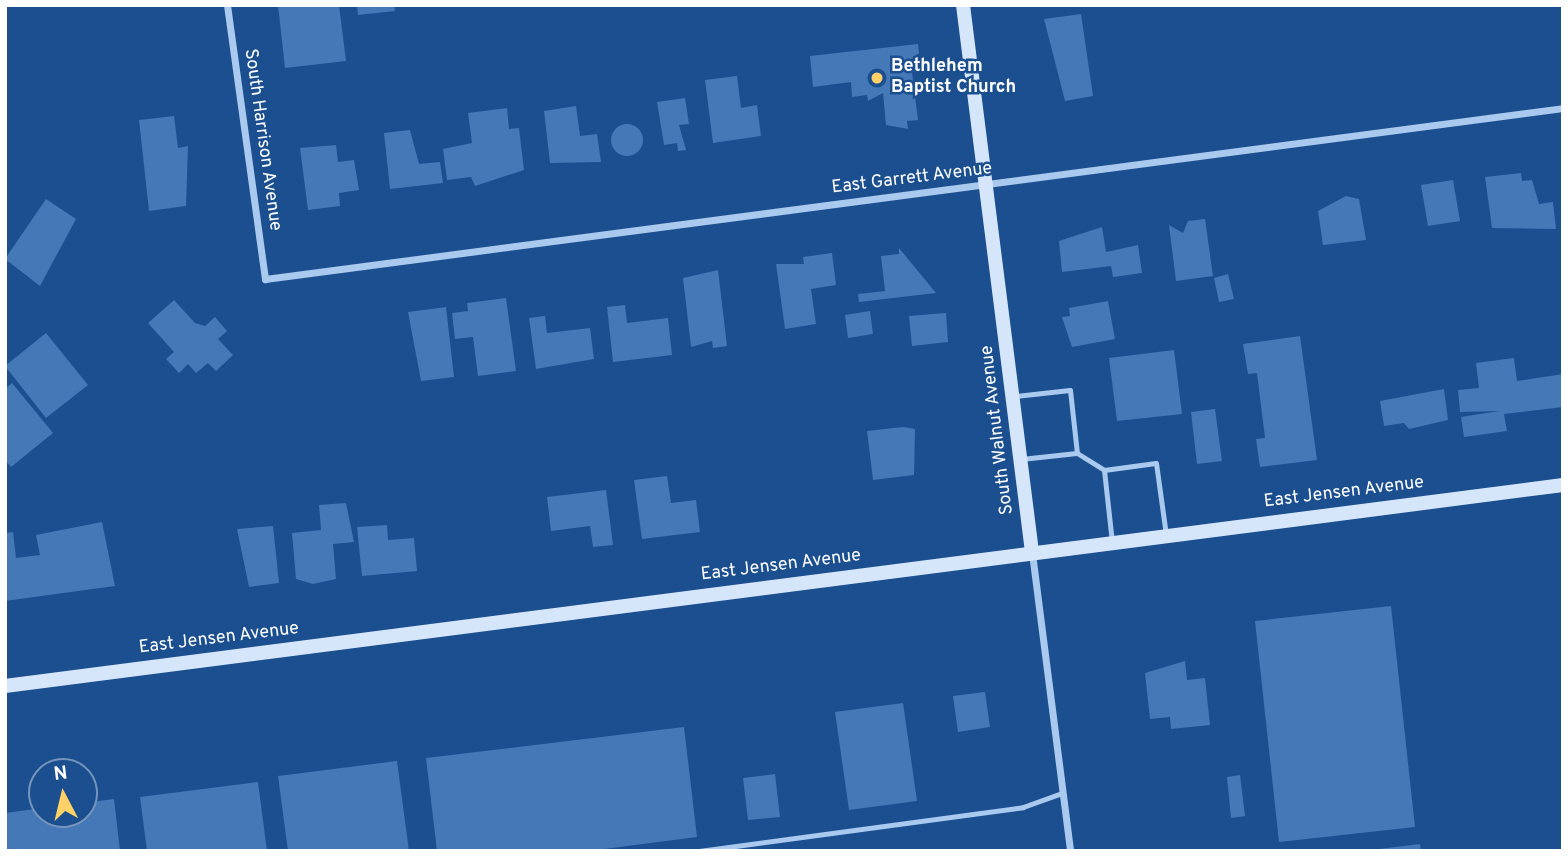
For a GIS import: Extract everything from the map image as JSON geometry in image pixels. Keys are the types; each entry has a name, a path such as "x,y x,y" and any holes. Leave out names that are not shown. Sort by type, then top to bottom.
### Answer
{"street":[{"name":"South Harrison Avenue","path":"228,5 265,279"},
{"name":"South Walnut Avenue","path":"963,5 989,185 1070,851"},
{"name":"East Garrett Avenue","path":"265,279 1563,108"},
{"name":"East Jensen Avenue","path":"5,687 1563,485"}],"lane":[{"path":"1014,396 1070,390 1077,453"},
{"path":"1021,458 1077,453 1104,470 1156,463 1166,535"},
{"path":"1104,470 1112,542"},
{"path":"699,851 1023,807 1062,793"}],"building":[{"path":"278,5 339,5 346,61 285,68"},
{"path":"357,5 394,5 395,11 358,15"},
{"path":"1081,14 1093,96 1065,101 1044,19"},
{"path":"918,44 921,71 912,72 918,120 907,121 908,129 886,125 883,93 868,101 867,95 852,97 851,82 813,87 810,56"},
{"path":"737,76 741,108 757,105 761,136 713,143 705,80"},
{"path":"685,98 689,124 679,125 686,150 678,151 677,143 664,145 657,102"},
{"path":"576,106 580,136 597,134 601,162 550,163 544,111"},
{"path":"507,108 509,129 519,128 524,170 475,186 471,177 447,180 443,149 472,143 468,113"},
{"path":"174,116 178,148 188,146 186,206 149,211 139,120"},
{"path":"627,124 638,129 643,140 638,151 627,156 616,151 611,140 616,129"},
{"path":"410,130 419,164 440,162 443,183 390,189 384,133"},
{"path":"336,145 338,162 354,160 359,190 339,193 340,206 308,210 300,148"},
{"path":"1521,173 1522,181 1532,180 1539,204 1553,202 1556,229 1492,228 1485,177"},
{"path":"1453,180 1460,221 1428,226 1421,185"},
{"path":"1346,196 1359,199 1366,240 1323,245 1318,211"},
{"path":"46,199 76,219 40,286 5,259"},
{"path":"1205,219 1213,276 1176,281 1169,225 1183,233 1188,221"},
{"path":"1102,227 1106,252 1138,245 1142,273 1113,277 1111,266 1062,272 1059,241"},
{"path":"899,248 936,293 859,302 858,294 885,291 881,256 899,254"},
{"path":"832,253 836,285 811,289 816,324 785,329 776,264 804,264 803,257"},
{"path":"718,270 727,346 713,348 712,341 691,347 683,278"},
{"path":"1228,274 1234,299 1219,302 1214,278"},
{"path":"506,298 516,371 478,376 473,337 455,339 452,313 468,311 467,303"},
{"path":"174,300 195,323 205,326 215,317 227,331 218,339 233,355 216,371 208,363 196,373 188,364 179,373 166,359 174,352 148,323"},
{"path":"1108,301 1115,339 1072,347 1062,317 1070,316 1069,308"},
{"path":"625,305 627,323 668,318 672,355 613,362 607,307"},
{"path":"446,307 454,377 421,381 408,312"},
{"path":"870,311 873,334 848,338 845,315"},
{"path":"946,313 948,342 912,346 909,316"},
{"path":"545,316 547,333 590,328 594,359 536,369 529,318"},
{"path":"46,333 88,385 46,418 5,366"},
{"path":"1300,336 1317,460 1260,467 1256,439 1265,438 1257,373 1248,374 1243,344"},
{"path":"1174,350 1182,414 1117,421 1109,358"},
{"path":"1514,358 1517,381 1563,374 1563,407 1504,414 1507,431 1464,437 1461,417 1499,411 1460,412 1458,390 1479,388 1476,363"},
{"path":"12,383 53,433 11,467 5,460 5,389"},
{"path":"1444,389 1448,420 1409,429 1404,423 1384,426 1380,401"},
{"path":"1215,409 1222,461 1197,464 1191,412"},
{"path":"903,427 915,429 914,475 873,480 867,431"},
{"path":"667,476 671,503 696,500 700,532 642,539 634,480"},
{"path":"606,490 613,545 593,547 590,526 551,531 547,497"},
{"path":"346,503 354,542 333,544 336,579 313,584 296,579 292,533 321,530 319,505"},
{"path":"102,522 115,586 5,601 5,533 13,532 16,558 40,555 36,535"},
{"path":"387,525 388,540 414,538 417,571 362,576 357,527"},
{"path":"273,526 279,583 249,587 237,529"},
{"path":"1391,606 1415,827 1279,842 1255,621"},
{"path":"1185,661 1187,680 1205,678 1210,725 1171,729 1170,717 1150,719 1145,673"},
{"path":"985,692 990,727 958,732 953,696"},
{"path":"903,703 917,801 849,810 835,712"},
{"path":"684,727 697,837 589,851 437,851 426,758"},
{"path":"397,761 409,851 288,851 278,776"},
{"path":"775,774 780,817 748,820 743,778"},
{"path":"1240,775 1245,816 1231,818 1227,777"},
{"path":"258,782 267,851 147,851 140,797"},
{"path":"114,799 120,851 5,851 5,813 28,810 28,828 98,828 98,801"},
{"path":"1420,844 1421,851 1379,851 1379,849"}],"place":[{"name":"Bethlehem Baptist Church","path":"877,78"}]}
